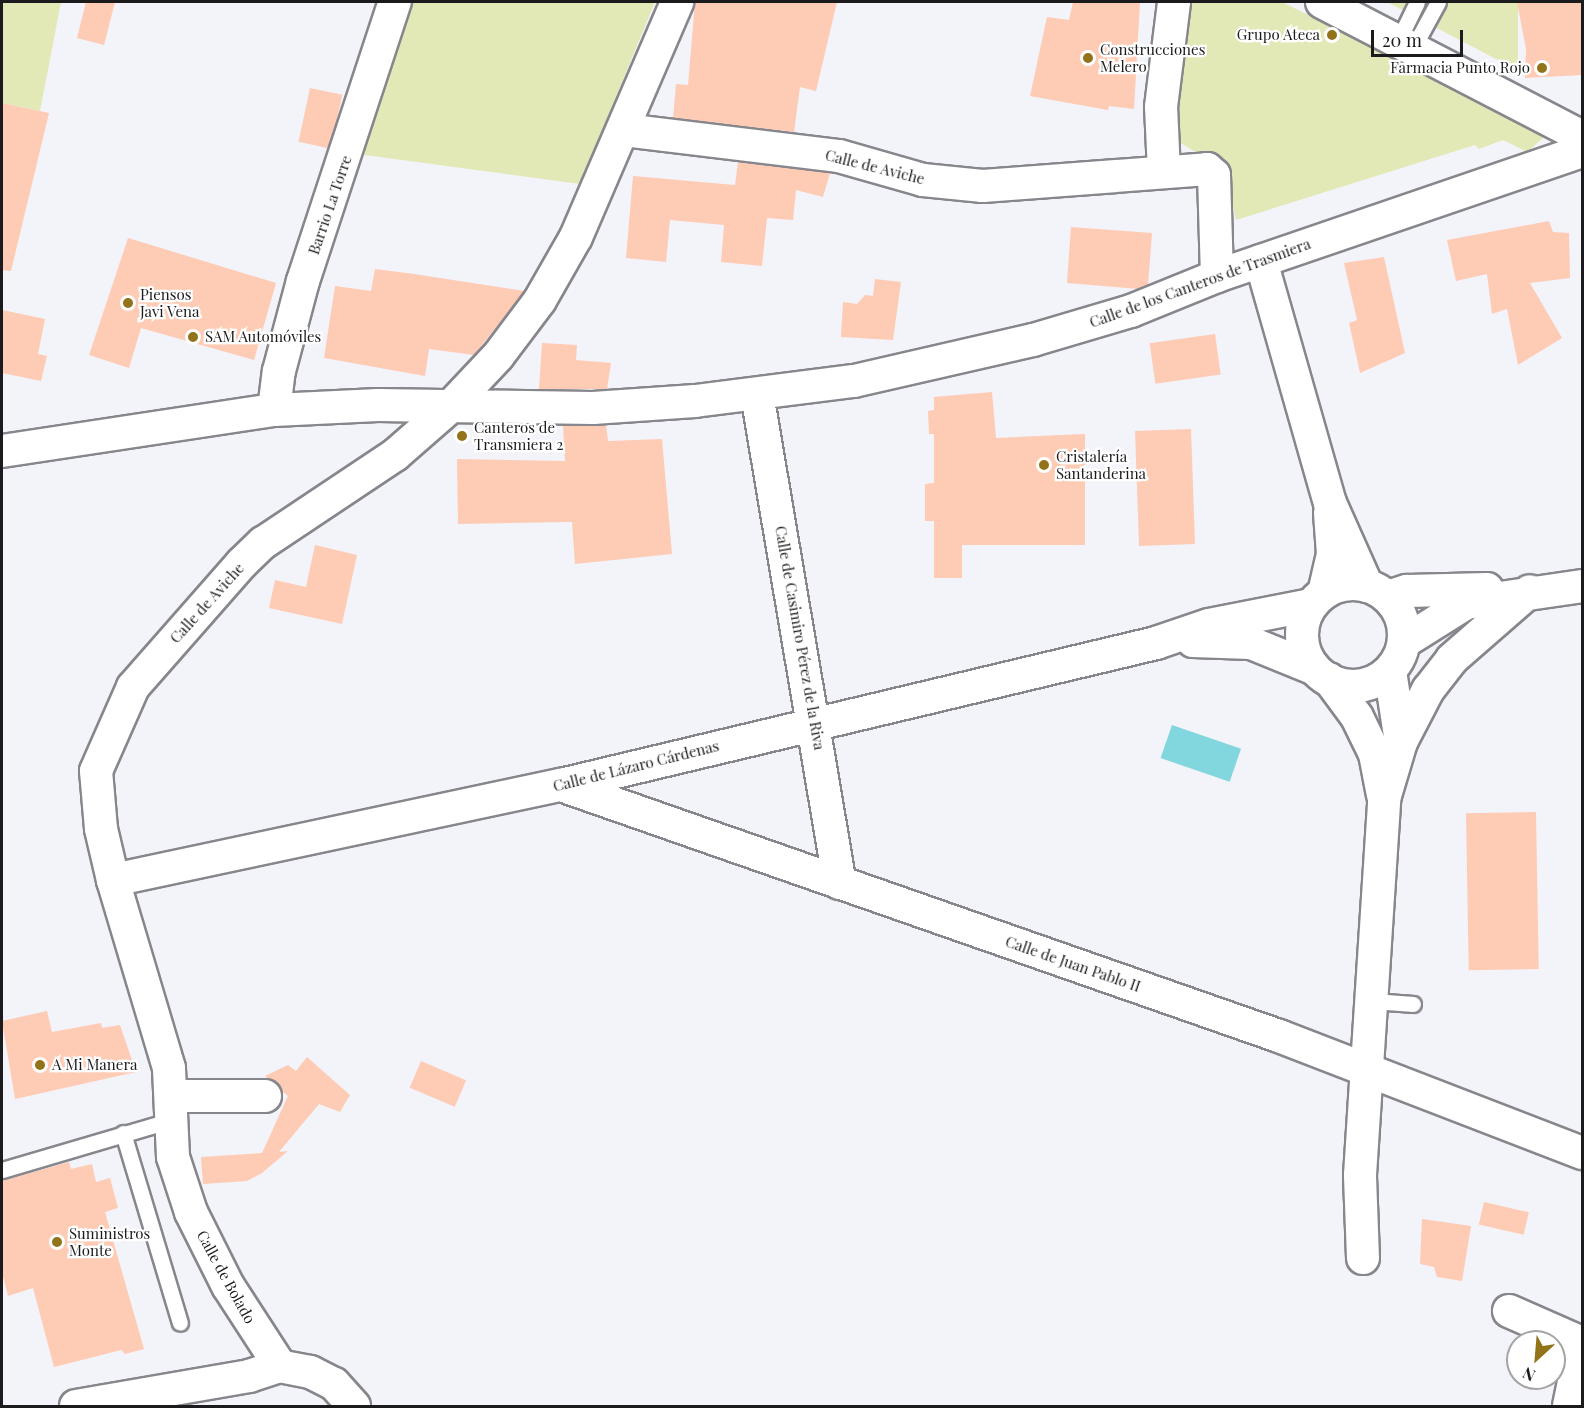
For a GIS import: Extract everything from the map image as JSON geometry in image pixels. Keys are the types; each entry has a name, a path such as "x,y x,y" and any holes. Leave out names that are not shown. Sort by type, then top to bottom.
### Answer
{"street":[{"name":"Barrio La Torre","path":"274,410 279,371 303,281 395,2"},
{"name":"Calle de Aviche","path":"113,880 101,829 96,771 133,687 263,543 395,455 450,407 498,356 540,300 576,237 624,130 677,2"},
{"path":"1164,172 1161,107 1174,2"},
{"path":"1322,2 1582,137"},
{"name":"Calle de Aviche","path":"624,130 839,156 923,180 983,186 1207,170 1214,175 1217,276"},
{"name":"Calle de los Canteros de Trasmiera","path":"450,407 545,410 757,394 854,381 1034,340 1131,311 1217,276 1582,151"},
{"path":"1262,261 1330,503 1333,554 1302,638 1322,674 1357,717 1375,754 1384,799"},
{"name":"Calle de Casimiro Pérez de la Riva","path":"757,394 815,723 840,883"},
{"path":"2,451 274,410 450,407"},
{"path":"1330,503 1378,591 1398,611 1404,642"},
{"path":"1317,599 1339,585 1378,591 1468,588 1530,591"},
{"path":"1401,742 1390,671 1404,642 1466,603 1530,591 1582,586"},
{"path":"1363,1258 1360,1175 1369,1069 1384,799 1401,742 1428,690 1452,658 1530,591"},
{"name":"Calle de Lázaro Cárdenas","path":"113,880 561,785 1156,643 1209,625 1317,599"},
{"name":"Calle de Lázaro Cárdenas","path":"1156,643 1251,643 1322,674"},
{"path":"1322,674 1361,685 1390,671"},
{"name":"Calle de Juan Pablo II","path":"561,785 1369,1069 1582,1153"},
{"name":"Calle de Bolado","path":"113,880 169,1068 173,1157 190,1212 228,1286 280,1366"},
{"path":"171,1108 265,1096"},
{"path":"1509,1311 1582,1343 1569,1407"},
{"path":"76,1407 249,1376 280,1366 310,1372 334,1384 354,1407"}],"lane":[{"path":"1406,44 1417,2"},
{"path":"1406,44 1438,2"},
{"path":"1373,1001 1413,1004"},
{"path":"2,1170 123,1133 171,1108"},
{"path":"123,1133 180,1323"}],"green space":[{"path":"2,2 61,2 40,111 2,103"},
{"path":"404,2 655,2 580,184 357,154"},
{"path":"1187,2 1282,2 1549,133 1527,152 1503,140 1479,149 1475,145 1236,220 1225,170 1179,142 1175,128"},
{"path":"1387,2 1518,2 1518,70 1494,58"}],"water":[{"path":"1172,725 1241,749 1230,782 1161,758"}],"building":[{"path":"86,2 115,2 104,45 77,38"},
{"path":"695,2 837,2 816,91 800,87 794,132 673,118 676,84 688,85"},
{"name":"Construcciones Melero","path":"1073,2 1140,2 1134,109 1109,106 1108,110 1030,96 1047,17 1069,20"},
{"path":"1517,2 1582,2 1582,75 1525,78 1526,49"},
{"path":"310,88 342,95 331,149 299,142"},
{"path":"2,103 49,113 11,271 2,270"},
{"path":"738,162 830,173 823,197 796,190 793,220 767,218 762,266 721,262 724,225 670,220 666,262 626,258 633,176 735,185"},
{"path":"1549,221 1553,232 1569,233 1570,278 1530,283 1562,338 1518,365 1507,309 1492,314 1487,274 1456,281 1447,240"},
{"path":"1071,227 1152,233 1148,285 1139,289 1067,283"},
{"path":"128,238 276,283 254,360 141,328 129,368 89,355"},
{"path":"1384,257 1405,353 1360,373 1349,323 1357,320 1344,263"},
{"path":"375,269 525,291 474,355 429,349 425,376 324,358 335,286 371,291"},
{"path":"875,279 901,282 893,340 841,337 843,302 857,304 865,295 873,296"},
{"path":"2,310 45,319 38,354 47,356 41,381 2,373"},
{"path":"1215,334 1221,375 1155,384 1150,343"},
{"path":"542,343 577,345 576,360 611,363 607,389 539,389"},
{"path":"992,392 996,438 1085,434 1085,545 962,545 962,578 934,578 934,521 925,521 925,484 934,483 934,434 929,434 928,411 934,410 934,397"},
{"path":"606,425 608,441 662,439 672,554 575,564 572,522 458,524 457,459 565,461 563,426"},
{"path":"1191,429 1195,544 1139,546 1135,431"},
{"path":"315,545 357,555 342,624 269,608 275,580 306,587"},
{"path":"1536,812 1539,969 1469,970 1466,813"},
{"path":"47,1011 52,1032 101,1023 102,1028 120,1025 136,1072 15,1099 2,1021"},
{"path":"307,1057 350,1095 340,1112 319,1104 279,1152 288,1151 262,1173 247,1181 203,1184 201,1157 262,1153 288,1096 265,1076 288,1065 296,1071"},
{"path":"421,1061 466,1080 455,1107 410,1088"},
{"name":"Suministros Monte","path":"69,1162 71,1169 92,1164 96,1182 110,1178 118,1208 105,1212 144,1349 125,1354 121,1350 54,1367 33,1288 8,1296 2,1272 2,1181"},
{"path":"1484,1202 1529,1212 1524,1235 1479,1224"},
{"path":"1422,1219 1471,1226 1462,1281 1437,1277 1434,1267 1420,1264"}],"place":[{"name":"Grupo Ateca","path":"1332,35"},
{"name":"Construcciones Melero","path":"1088,58"},
{"name":"Farmacia Punto Rojo","path":"1542,68"},
{"name":"Piensos Javi Vena","path":"128,303"},
{"name":"SAM Automóviles","path":"193,337"},
{"name":"Canteros de Transmiera 2","path":"462,436"},
{"name":"Cristalería Santanderina","path":"1044,465"},
{"name":"A Mi Manera","path":"40,1065"},
{"name":"Suministros Monte","path":"57,1242"}]}
